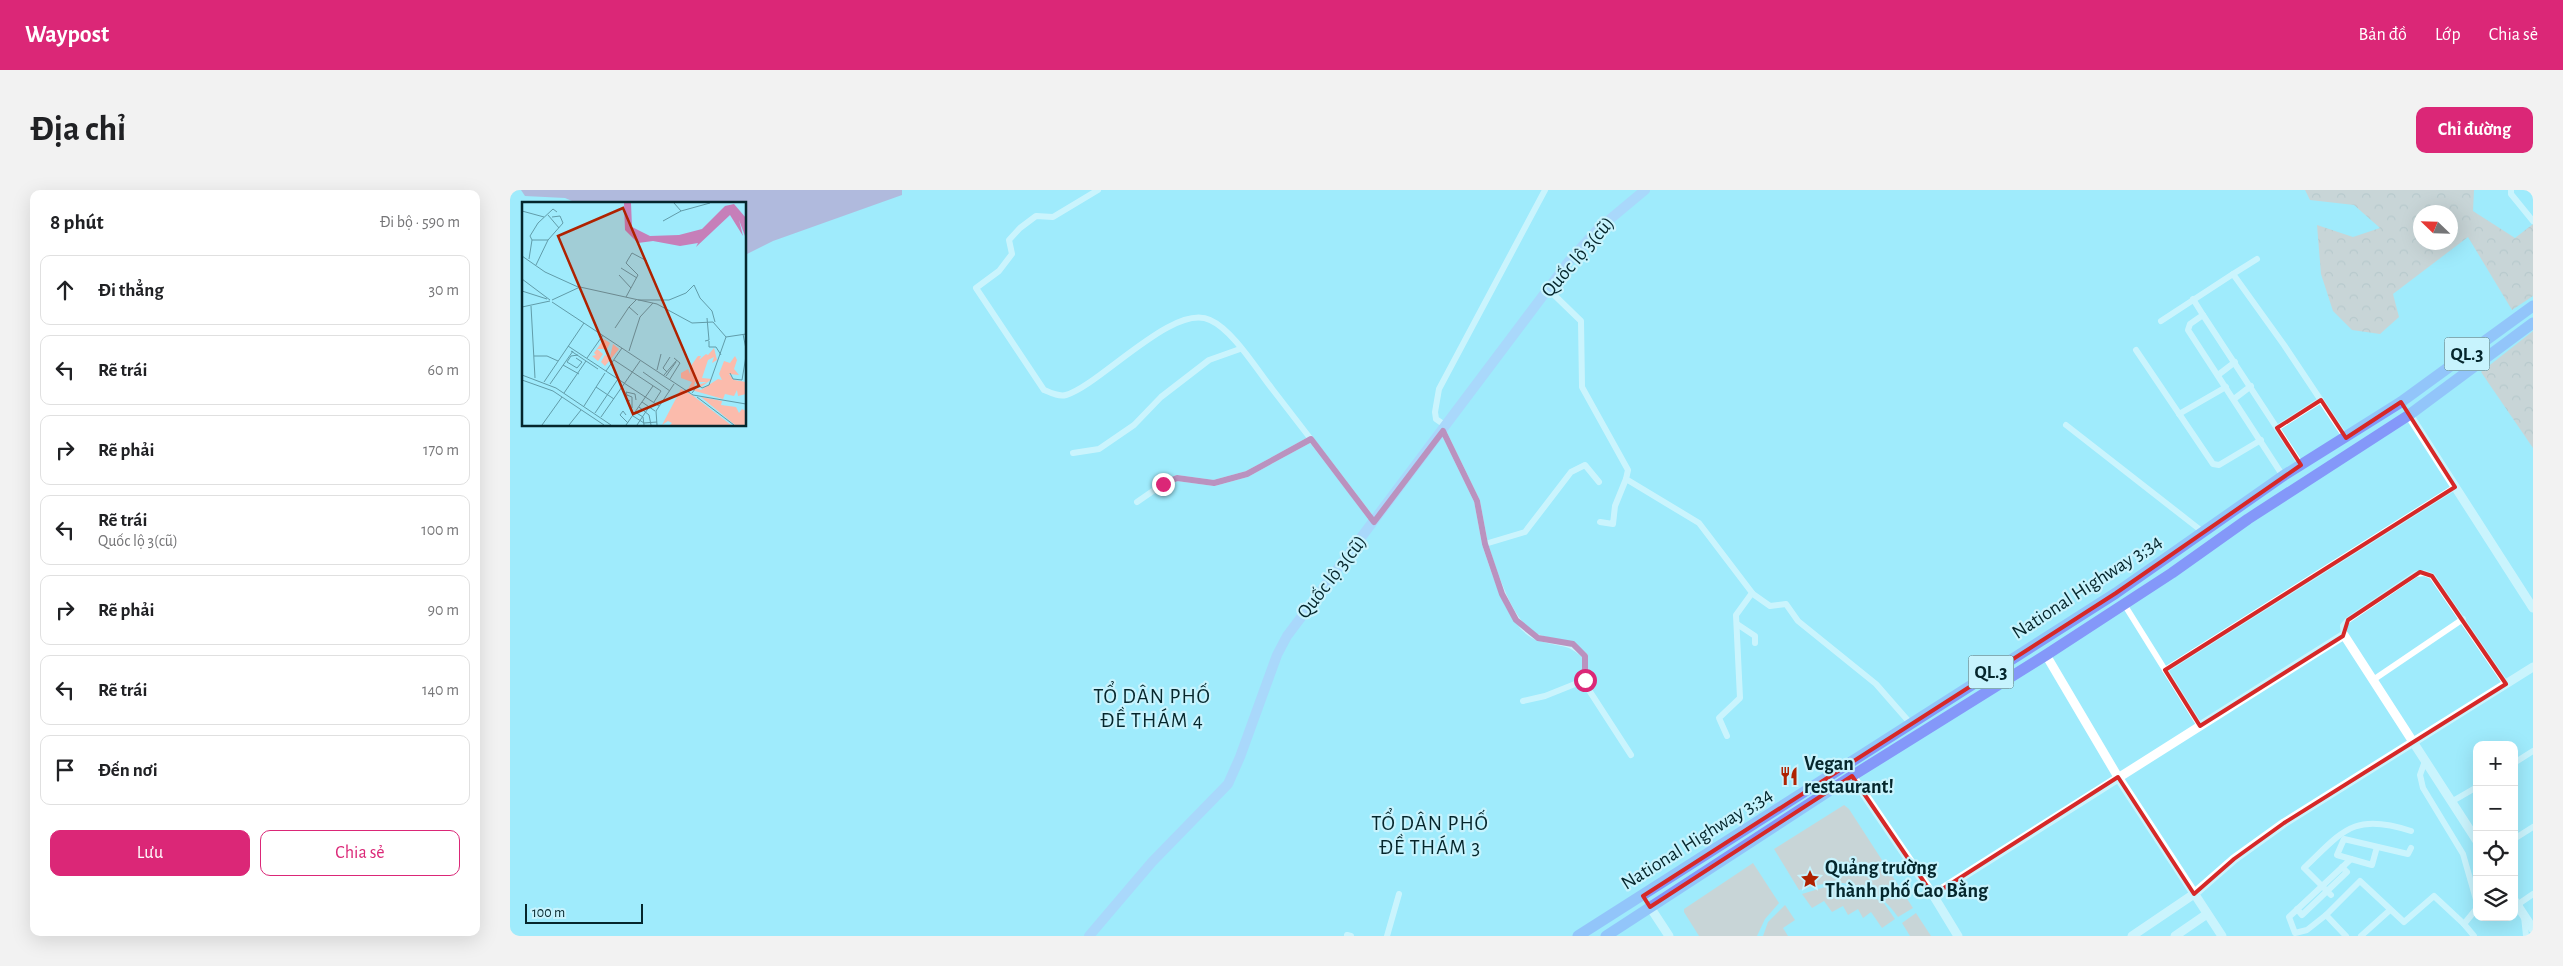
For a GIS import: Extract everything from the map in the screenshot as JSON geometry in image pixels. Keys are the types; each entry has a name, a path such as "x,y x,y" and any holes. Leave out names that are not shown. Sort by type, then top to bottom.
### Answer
{"highway":[{"name":"National Highway 3;34","path":"1606,936 1849,771 1910,724 2116,593 2283,476 2401,402 2533,306"},
{"name":"National Highway 3;34","path":"1578,936 1849,771 2046,655 2408,415 2533,323"},
{"path":"2401,402 2408,415"},
{"path":"2203,532 2212,544"},
{"path":"2046,655 2051,633"},
{"path":"1643,896 1650,907"}],"main road":[{"name":"Quốc lộ 3(cũ)","path":"1089,936 1152,862 1228,784 1240,757 1277,655 1287,636 1445,429 1569,261 1597,230 1644,190"}],"street":[{"path":"1098,190 1053,218 1036,216 1020,228 1009,240 1012,254 999,271 976,288 1044,390 1064,395 1083,387 1141,343 1187,319 1199,317 1210,320 1225,331 1240,349 1374,522"},
{"path":"1545,190 1439,389 1435,412 1436,419 1445,429 1477,501 1485,544 1502,594 1516,620 1538,638 1573,644 1585,656 1585,684 1631,755"},
{"path":"2512,190 2511,194 2533,221"},
{"path":"2161,321 2257,259"},
{"path":"2233,274 2322,400 2346,438"},
{"path":"1548,289 1581,321 1582,387 1628,470 1615,506 1613,524 1600,522"},
{"path":"2193,299 2251,386 2300,465"},
{"path":"2203,314 2190,324 2188,330 2283,476"},
{"path":"1073,453 1099,449 1134,425 1161,398 1209,360 1240,349"},
{"path":"2136,350 2211,463 2219,465 2261,440"},
{"path":"2218,375 2235,362"},
{"path":"2234,399 2251,386"},
{"path":"2180,414 2226,387"},
{"path":"2277,428 2322,400"},
{"path":"2408,415 2533,608"},
{"path":"2066,425 2203,532"},
{"path":"1137,502 1163,484 1177,478 1214,483 1247,474 1311,439"},
{"path":"1485,544 1525,532 1571,472 1585,465 1599,482"},
{"path":"1626,479 1699,524 1752,593 1770,606 1786,604 1798,621 1876,684 1910,724"},
{"path":"2165,670 2455,487"},
{"path":"2473,835 2344,635 2343,626 2348,620 2420,572 2432,576 2506,684"},
{"path":"1727,736 1719,718 1740,698 1736,615 1752,593"},
{"path":"2124,604 2200,726"},
{"path":"2373,680 2463,619"},
{"path":"1737,624 1755,636 1755,643"},
{"path":"1933,895 2344,635"},
{"path":"2046,655 2118,777 2222,936"},
{"path":"2132,936 2194,894 2234,859 2284,823 2414,744 2533,667"},
{"path":"1523,701 1545,696 1585,680"},
{"path":"2518,761 2532,755"},
{"path":"2425,761 2420,775 2423,788 2463,854 2473,889"},
{"path":"1849,771 1933,895 1958,936"},
{"path":"2451,802 2473,789"},
{"path":"2327,891 2304,868 2358,824 2388,824 2411,831"},
{"path":"2518,836 2533,827"},
{"path":"2341,837 2408,854 2411,848"},
{"path":"2341,837 2337,855 2372,865 2377,847"},
{"path":"2297,909 2304,917 2346,873 2351,859"},
{"path":"2327,891 2297,909 2288,917 2295,933 2307,930 2360,882 2404,922 2434,896 2474,936"},
{"path":"1388,936 1399,894"},
{"path":"2518,902 2533,894"},
{"path":"2518,906 2533,929"},
{"path":"1650,907 1669,936"},
{"path":"2361,936 2390,910"},
{"path":"2464,924 2473,913"},
{"path":"2175,936 2207,914"},
{"path":"2326,914 2346,936"},
{"path":"2524,915 2526,936"}],"highlighted area":[{"path":"2321,400 2346,438 2401,402 2455,487 2165,670 2200,726 2343,636 2348,620 2420,572 2432,576 2506,684 2284,823 2234,859 2194,894 2118,777 1933,895 1852,776 1650,907 1643,896 2116,593 2301,465 2277,428"}],"green space":[{"path":"2305,190 2474,190 2473,211 2515,238 2533,224 2533,296 2512,310 2468,237 2458,245 2458,205 2413,205 2413,250 2451,250 2393,294 2399,317 2380,334 2352,330 2333,311 2321,274 2317,225 2353,237 2380,228 2354,205 2310,200"},
{"path":"2533,331 2533,448 2481,372"},
{"path":"1844,805 1849,809 1913,908 1898,917 1877,895 1854,885 1828,884 1799,890 1774,849"},
{"path":"1753,863 1779,903 1765,919 1757,936 1699,936 1684,909"},
{"path":"1848,886 1883,902 1895,919 1882,928 1871,912 1863,918 1858,909 1848,915 1843,906 1832,912 1824,901 1812,908 1802,894 1825,887"},
{"path":"1785,905 1795,920 1783,928 1788,936 1763,936 1768,922"},
{"path":"1916,913 1931,936 1910,936 1902,923"}],"shaded area":[{"path":"521,190 902,190 902,195 773,241 746,254 746,202 574,202 565,198 525,196"}],"place":[{"name":"Vegan restaurant!","path":"1789,776"},
{"name":"Quảng trường Thành phố Cao Bằng","path":"1810,879"}],"district":[{"name":"TỔ DÂN PHỐ ĐỀ THÁM 4","path":"1152,708"},
{"name":"TỔ DÂN PHỐ ĐỀ THÁM 3","path":"1430,835"}],"route":[{"path":"1163,484 1177,478 1214,483 1247,474 1311,439 1374,522 1443,431 1459,469 1477,501 1485,544 1502,594 1516,620 1538,638 1573,644 1585,656 1585,680"}]}
